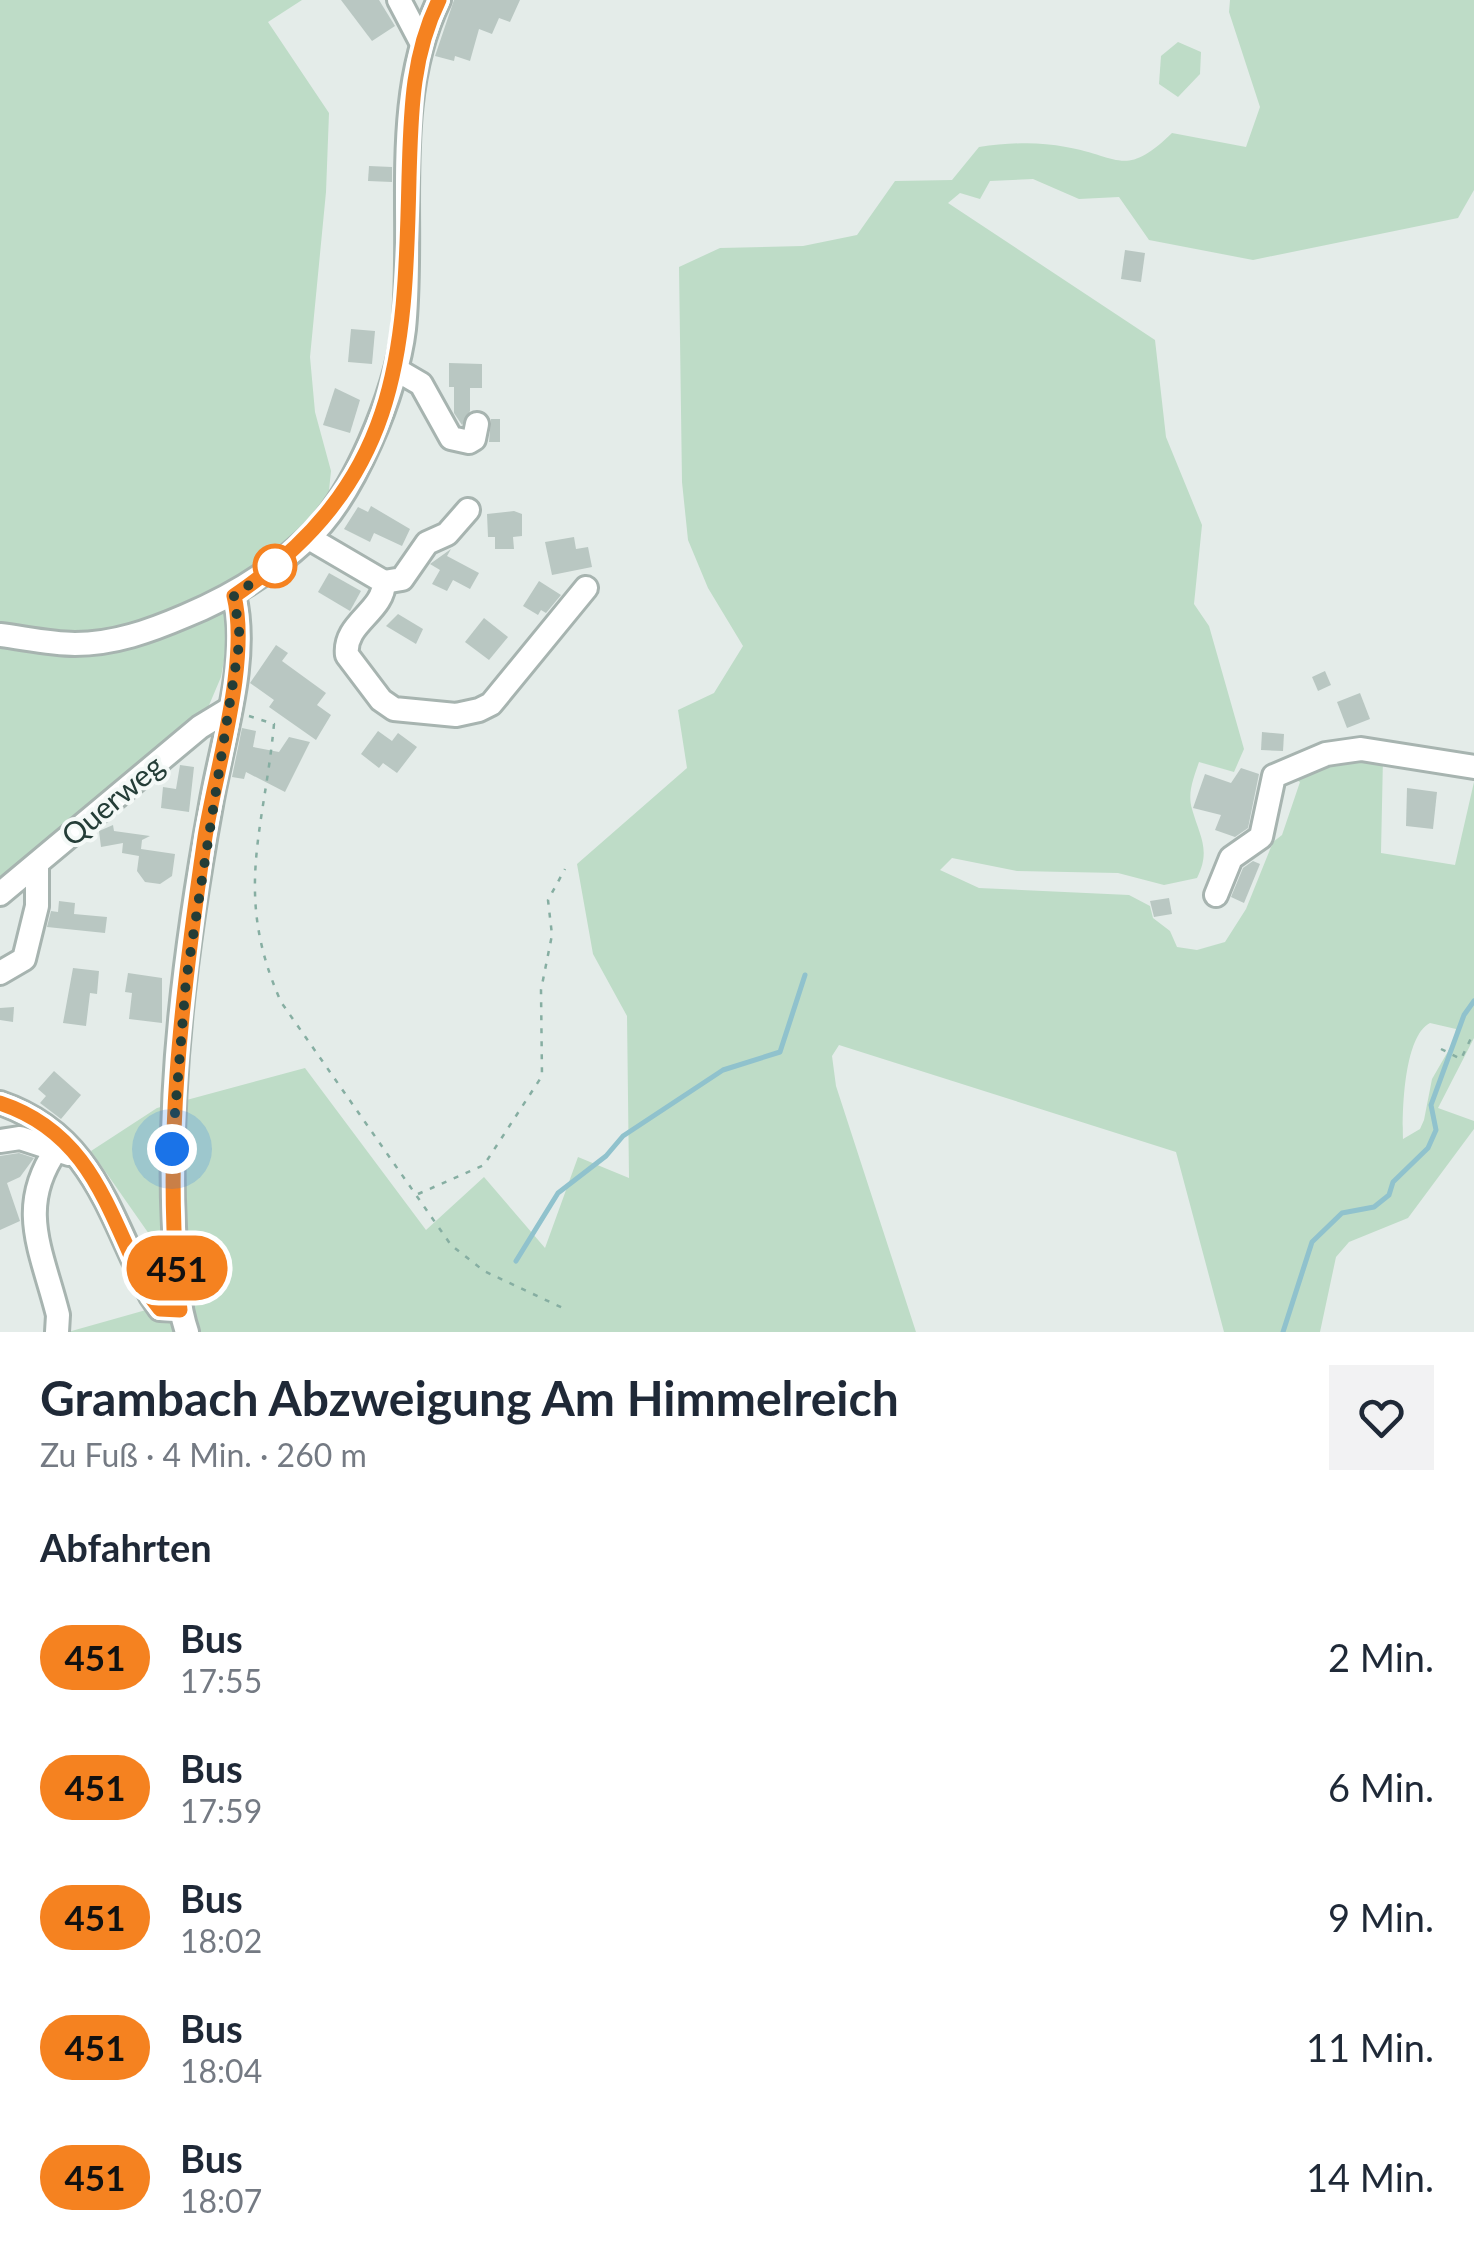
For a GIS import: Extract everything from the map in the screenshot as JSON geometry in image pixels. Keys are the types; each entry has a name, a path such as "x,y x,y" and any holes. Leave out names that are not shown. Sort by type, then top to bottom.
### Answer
{"street":[{"path":"399,0 421,42"},
{"path":"0,636 75,644 133,636 234,596 309,538 375,430 397,370 406,303 412,97 421,42 439,0"},
{"path":"397,370 421,384 451,438 469,442 478,424"},
{"path":"309,538 384,582 402,579 428,543 448,534 468,510"},
{"path":"384,582 382,597 350,634 346,655 381,700 394,709 456,715 491,704 586,588"},
{"path":"184,1321 172,1149 179,1046 206,835 240,638 234,596"},
{"name":"Querweg","path":"0,894 200,728 228,710"},
{"path":"1216,894 1231,858 1261,836 1272,782 1284,768 1340,750 1361,749 1474,767"},
{"path":"0,973 24,959 37,906 37,865"},
{"path":"0,1103 34,1115 84,1160 150,1296 160,1309 184,1321"},
{"path":"0,1141 20,1138 84,1160"},
{"path":"56,1150 41,1172 32,1206 58,1314 57,1332"}],"path":[{"path":"228,710 274,724 252,866 253,905 270,975 282,1002 451,1245 473,1262 565,1309"},
{"path":"416,1195 484,1165 542,1076 540,990 552,935 548,900 565,869"},
{"path":"1441,1049 1461,1059 1473,1034"}],"green space":[{"path":"0,0 302,0 268,22 329,113 326,192 310,357 315,412 331,471 328,500 235,600 221,677 207,710 0,883"},
{"path":"1230,0 1474,0 1474,190 1458,218 1253,260 1149,240 1119,197 1079,199 1033,179 990,181 980,199 960,193 948,203 1155,340 1166,437 1202,525 1194,604 1209,626 1244,749 1234,772 1199,762 1190,797 1204,851 1197,878 1164,885 1118,873 1017,871 952,858 940,870 979,888 1129,895 1150,906 1153,918 1170,931 1177,947 1197,950 1225,942 1246,909 1273,842 1282,835 1300,782 1286,773 1327,759 1383,757 1381,853 1455,865 1474,782 1474,1038 1438,1108 1474,1121 1474,1129 1408,1218 1349,1242 1336,1257 1320,1332 1224,1332 1176,1152 839,1045 832,1056 836,1086 916,1332 68,1332 185,1299 184,1284 91,1151 157,1108 305,1068 426,1230 484,1177 545,1248 578,1157 629,1178 627,1016 593,954 577,864 687,768 678,710 714,693 743,646 708,588 688,540 682,482 679,267 720,248 803,246 857,235 895,181 952,180 979,147 1044,144 1121,161 1143,156 1172,133 1246,147 1260,107 1229,12","holes":["1430,1023 1456,1029 1454,1041 1432,1079 1420,1129 1403,1139 1406,1075 1415,1043"]},
{"path":"1178,42 1201,52 1200,74 1178,97 1159,84 1161,56"}],"building":[{"path":"341,0 379,0 395,26 372,41"},
{"path":"454,0 520,0 510,22 499,18 492,34 479,29 470,61 455,56 454,61 435,56"},
{"path":"369,166 392,167 392,182 368,181"},
{"path":"1125,250 1145,253 1141,282 1121,279"},
{"path":"351,329 375,331 372,364 348,362"},
{"path":"449,363 482,364 482,388 470,388 470,411 462,425 454,413"},
{"path":"335,388 360,400 350,433 323,425"},
{"path":"491,419 500,419 500,442 489,442"},
{"path":"371,506 410,529 402,546 374,533 370,542 344,529 358,507 368,512"},
{"path":"487,514 522,514 522,536 513,537 514,549 495,549 495,537 488,537"},
{"path":"574,537 576,549 588,547 592,567 552,575 545,542"},
{"path":"451,549 447,556 479,573 470,589 453,580 447,591 432,584 440,570 430,564"},
{"path":"329,573 361,591 350,611 318,592"},
{"path":"539,581 561,595 546,613 541,610 538,615 523,606"},
{"path":"398,614 423,629 416,644 386,626"},
{"path":"484,618 508,637 489,660 465,642"},
{"path":"276,645 288,653 282,661 326,693 317,705 331,715 316,740 269,707 274,700 250,683"},
{"path":"1325,671 1331,685 1318,691 1312,677"},
{"path":"1360,693 1370,719 1347,728 1337,702"},
{"path":"242,728 256,731 253,747 279,752 289,737 310,742 285,792 246,772 244,779 232,777"},
{"path":"378,731 392,741 398,733 417,747 397,773 383,763 379,768 361,754"},
{"path":"1262,732 1284,734 1283,751 1261,750"},
{"path":"180,765 194,767 189,812 161,808 163,787 176,789"},
{"path":"1241,768 1259,774 1248,828 1235,837 1215,830 1221,815 1193,808 1205,774 1231,783"},
{"path":"1407,788 1437,792 1433,829 1406,826"},
{"path":"113,825 114,831 150,836 142,840 141,849 175,854 172,876 160,884 145,882 137,871 139,856 122,853 123,843 101,847 99,831"},
{"path":"1253,861 1260,864 1244,903 1231,897 1243,868"},
{"path":"1169,898 1172,914 1154,917 1150,901"},
{"path":"59,901 75,903 74,914 107,917 105,933 47,927 51,911 58,912"},
{"path":"73,968 99,971 97,994 90,993 86,1026 63,1023"},
{"path":"128,973 162,978 162,1023 129,1019 132,993 125,992"},
{"path":"14,1007 13,1022 0,1020 0,1008"},
{"path":"54,1071 81,1095 61,1119 40,1103 46,1096 38,1089"},
{"path":"19,1153 34,1158 20,1177 7,1183 20,1221 0,1230 0,1156"}],"waterway":[{"path":"516,1261 558,1193 606,1156 623,1136 723,1070 780,1052 805,975"},
{"path":"1283,1332 1312,1242 1342,1213 1374,1207 1389,1195 1393,1182 1428,1148 1436,1130 1431,1105 1464,1015 1474,1001"}],"bus line":[{"name":"451","path":"0,1103 34,1115 84,1160 150,1296 160,1309 180,1310 172,1149 179,1046 206,835 240,638 234,596 309,538 322,522 375,430 396,376 406,303 416,61 439,0"}],"route":[{"path":"172,1149 186,981 240,638 234,596 275,566"}]}
